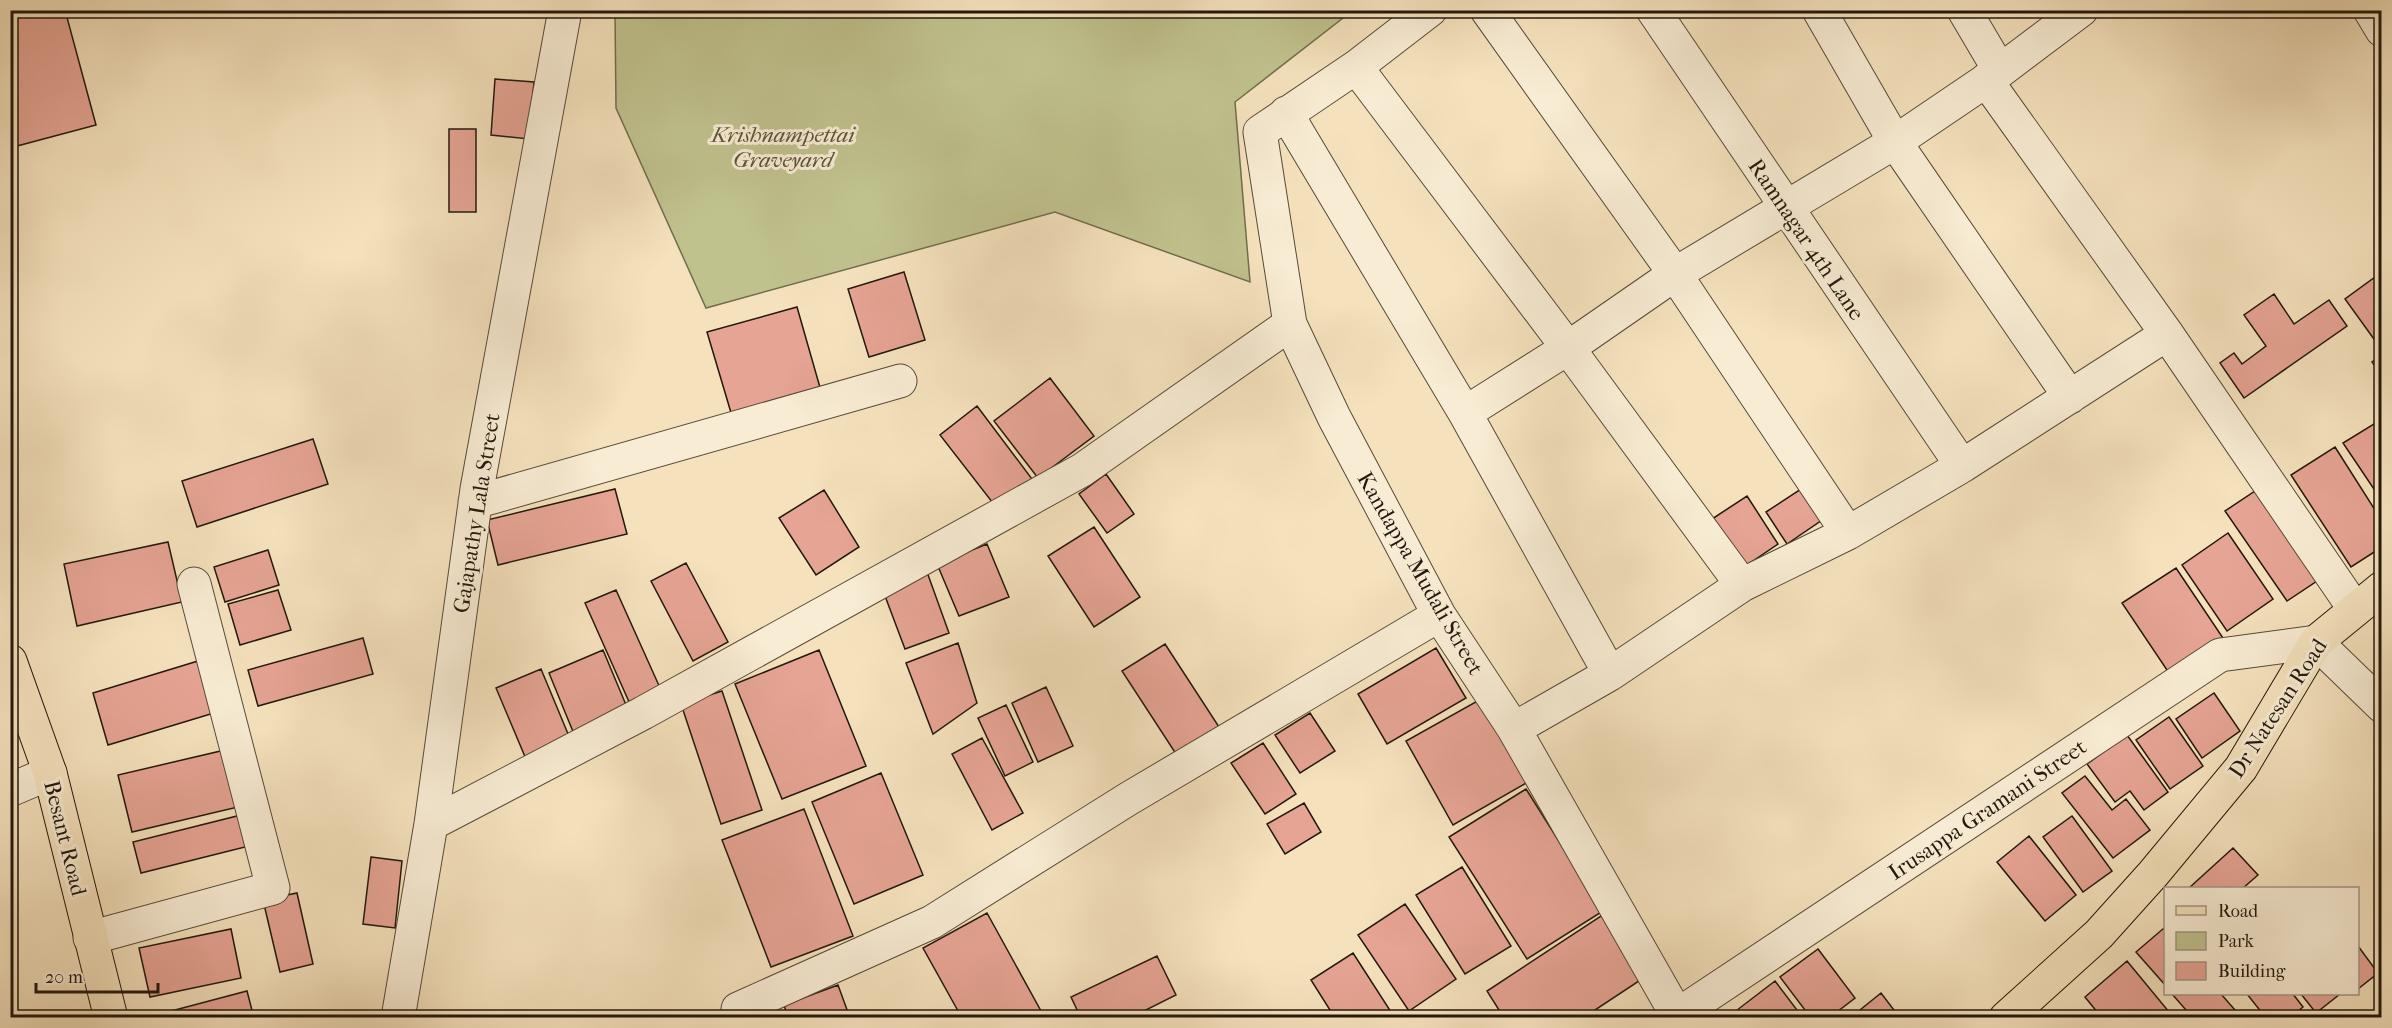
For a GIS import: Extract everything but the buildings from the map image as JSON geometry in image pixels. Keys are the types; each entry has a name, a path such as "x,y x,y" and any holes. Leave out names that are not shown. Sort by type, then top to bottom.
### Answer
{"main road":[{"name":"Dr Natesan Road","path":"2006,1017 2099,934 2241,768 2316,642 2354,608 2382,588"},
{"name":"Besant Road","path":"10,661 50,773 111,1017"}],"street":[{"name":"Gajapathy Lala Street","path":"398,1017 431,825 475,502 565,10"},
{"path":"1430,10 1356,67 1286,113 1466,412 1610,674"},
{"path":"1487,10 1675,274 1848,533"},
{"name":"Ramnagar 4th Lane","path":"1653,10 1962,466"},
{"path":"1819,10 1895,142 2070,397"},
{"path":"1964,10 1993,76 2354,608"},
{"path":"1466,412 1568,348 1675,274 1784,206 1895,142 1993,76 2081,10"},
{"path":"2370,10 2382,30"},
{"path":"1356,67 1568,348 1742,585"},
{"name":"Kandappa Mudali Street","path":"1286,113 1260,132 1290,324 1334,417 1439,615 1514,729 1675,1016"},
{"path":"431,825 643,713 1082,470 1290,324"},
{"path":"1514,729 1610,674 1742,585 1848,533 1962,466 2167,334"},
{"path":"475,502 900,381"},
{"path":"90,938 273,888 194,584"},
{"path":"740,1017 738,1009 932,922 1128,799 1439,615"},
{"path":"2316,642 2382,706"},
{"name":"Irusappa Gramani Street","path":"1675,1016 2220,655 2316,642"},
{"path":"10,790 50,773"}],"green space":[{"name":"Krishnampettai Graveyard","path":"615,10 1352,11 1235,102 1250,282 1055,212 706,308 616,108"}]}
